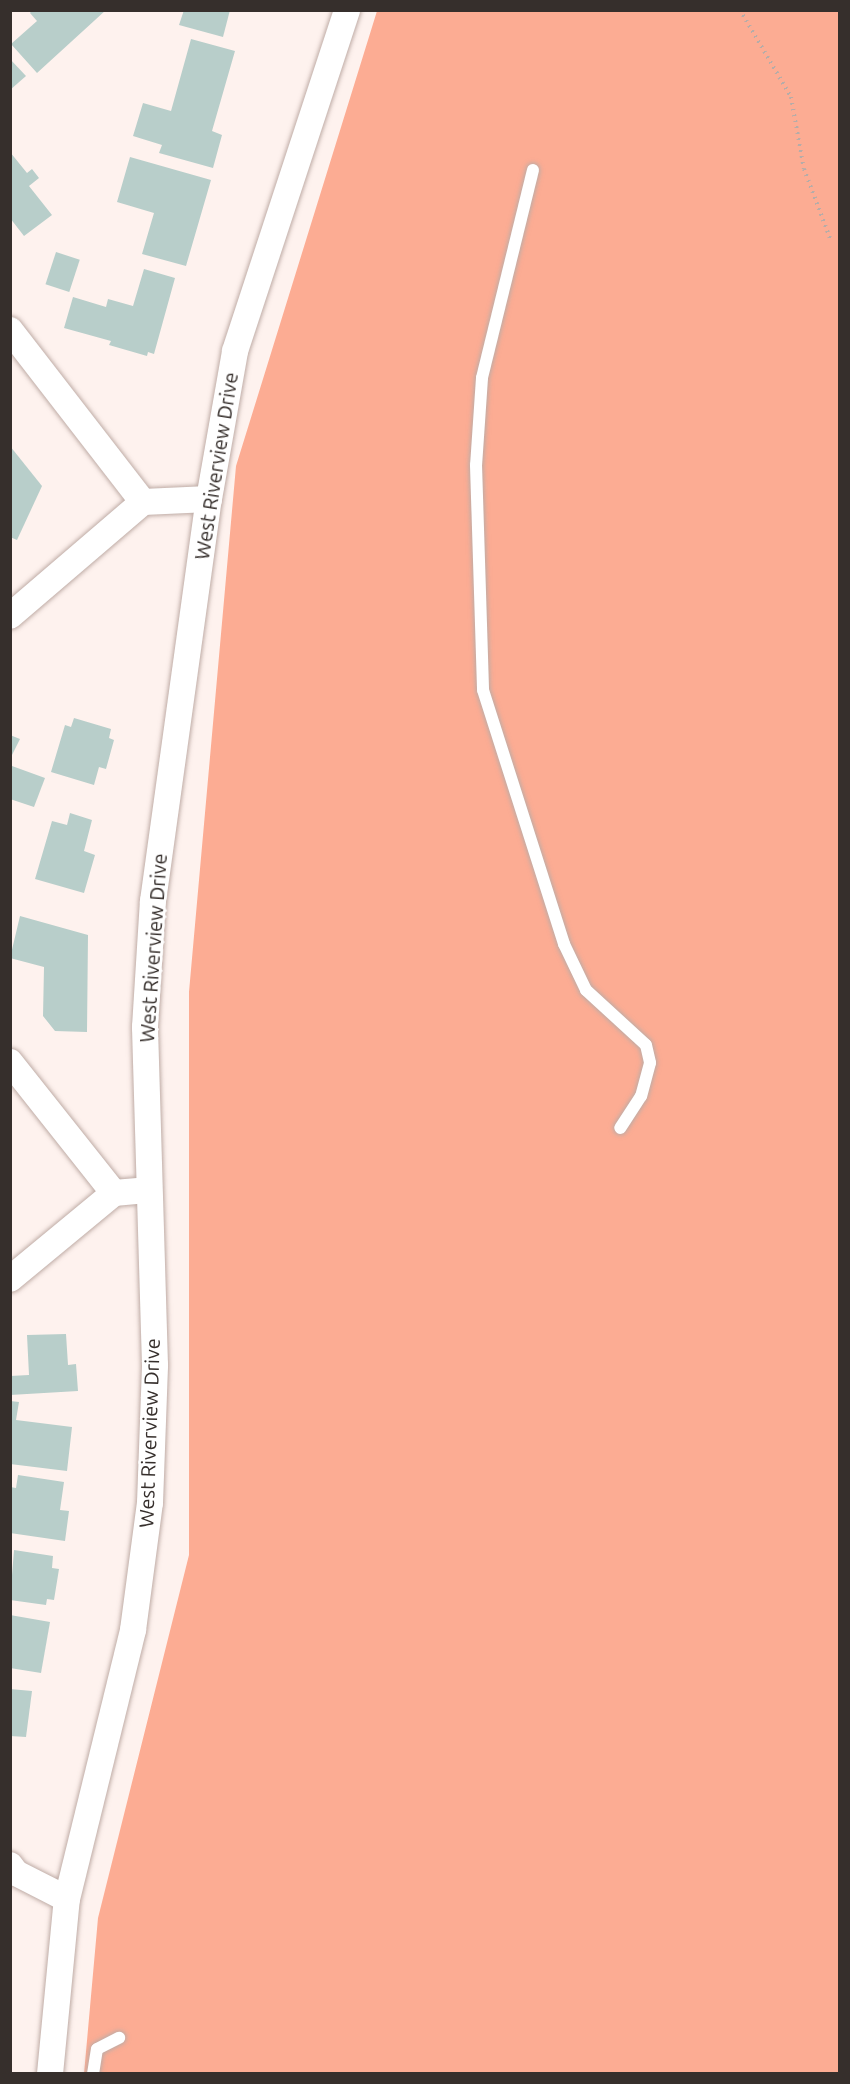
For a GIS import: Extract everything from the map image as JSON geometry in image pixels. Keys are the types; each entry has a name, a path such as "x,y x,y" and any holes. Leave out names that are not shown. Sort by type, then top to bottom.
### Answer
{"street":[{"name":"West Riverview Drive","path":"50,2073 67,1899 133,1629 150,1503 155,1365 147,1190 145,1027 153,901 209,499 235,351 347,10"},
{"path":"10,330 143,501"},
{"path":"10,616 143,501 209,499"},
{"path":"10,1062 114,1193"},
{"path":"10,1279 114,1193 147,1190"},
{"path":"10,1865 16,1873 67,1899"}],"lane":[{"path":"533,171 482,378 476,465 483,690 521,820 564,944 586,990 646,1045 650,1063 641,1096 620,1128"},
{"path":"93,2073 97,2049 119,2038"}],"path":[{"path":"740,10 790,97 804,169 830,237"}],"shaded area":[{"path":"377,11 839,11 839,2073 84,2074 98,1918 189,1555 189,992 236,466"}],"building":[{"path":"32,10 106,10 37,73 11,44 37,21 30,13"},
{"path":"184,10 230,10 223,37 179,25"},
{"path":"191,39 235,51 212,131 222,135 213,168 159,153 162,145 133,136 143,103 171,111"},
{"path":"10,59 26,76 10,90"},
{"path":"10,152 27,173 32,169 39,178 29,186 52,215 24,236 10,218"},
{"path":"130,157 211,180 186,266 142,254 154,213 117,202"},
{"path":"56,252 80,260 69,292 45,284"},
{"path":"144,269 175,278 154,354 148,352 147,356 109,345 111,341 64,328 73,297 106,307 108,299 133,306"},
{"path":"10,446 42,486 17,540 10,537"},
{"path":"74,718 111,729 109,738 114,740 106,769 99,767 94,785 51,772 65,725 71,727"},
{"path":"10,735 20,739 10,759"},
{"path":"12,766 45,778 34,807 10,799"},
{"path":"70,813 92,820 84,851 95,855 84,893 35,879 52,821 67,825"},
{"path":"20,916 88,935 87,1032 55,1031 43,1016 44,967 10,958"},
{"path":"66,1334 68,1365 76,1364 78,1391 10,1395 10,1376 29,1375 27,1335"},
{"path":"10,1401 19,1402 16,1420 72,1427 67,1471 10,1464"},
{"path":"18,1475 64,1482 60,1510 69,1511 65,1541 10,1533 10,1487 16,1488"},
{"path":"14,1550 53,1556 52,1568 59,1569 54,1600 47,1599 46,1605 10,1600"},
{"path":"10,1615 50,1622 41,1673 10,1668"},
{"path":"10,1689 32,1691 26,1737 10,1736"}]}
